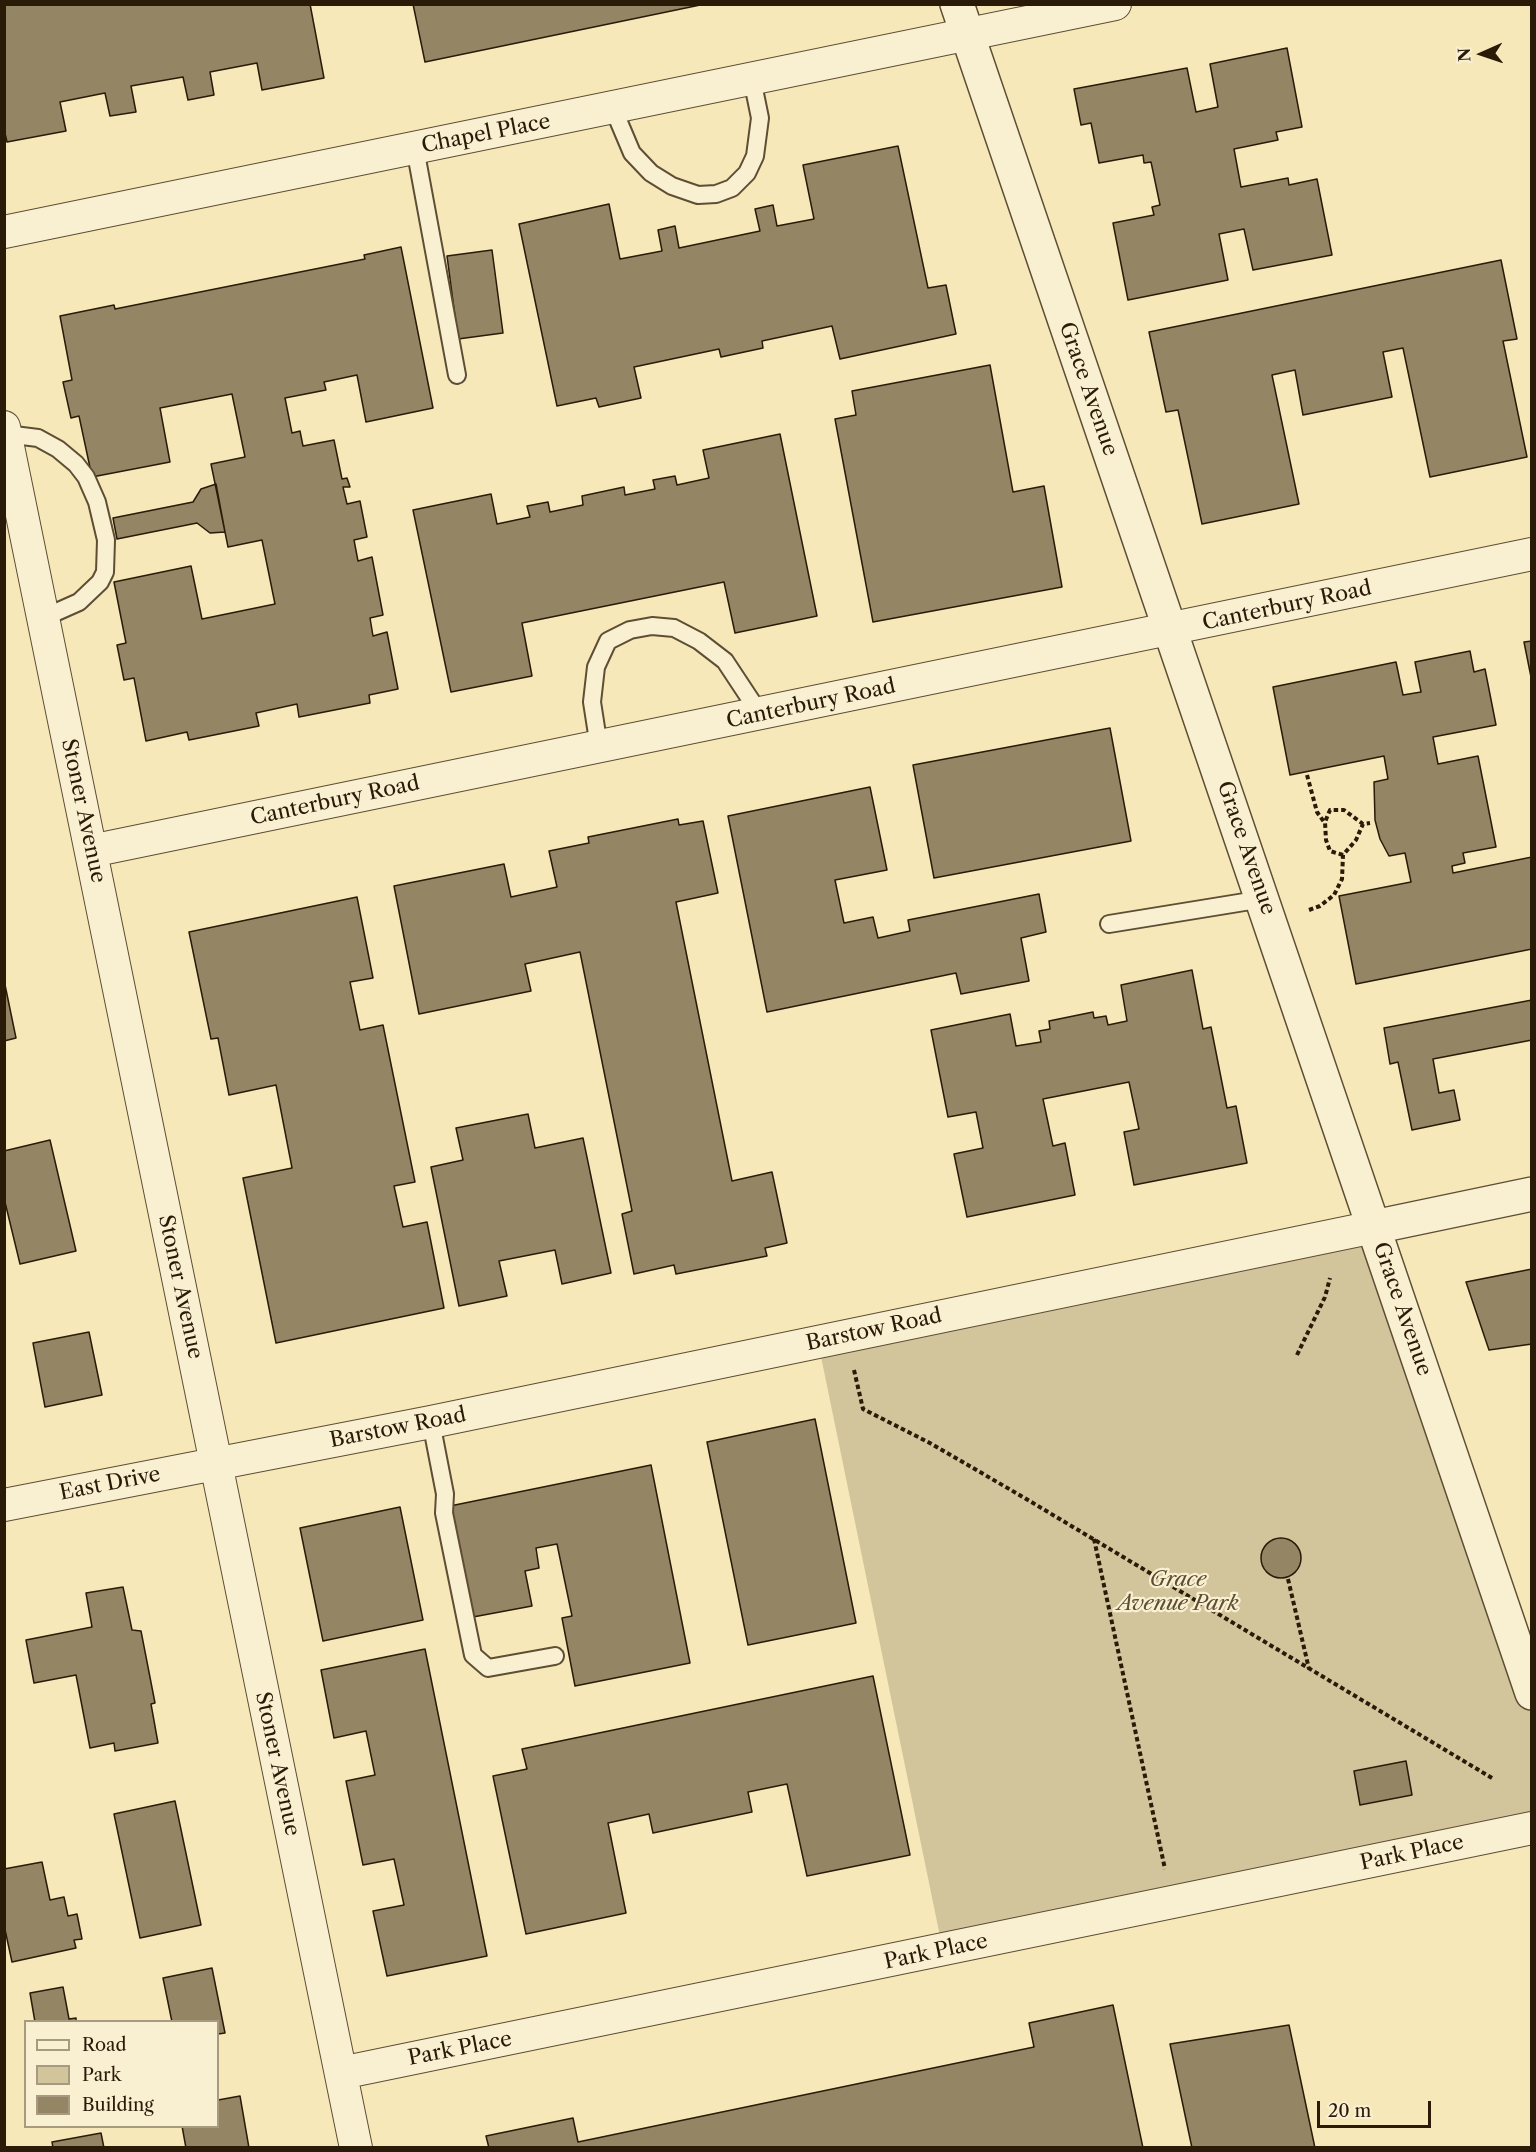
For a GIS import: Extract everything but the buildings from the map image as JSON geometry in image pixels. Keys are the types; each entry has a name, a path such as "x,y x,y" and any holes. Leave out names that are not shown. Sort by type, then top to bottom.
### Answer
{"street":[{"name":"Grace Avenue","path":"957,4 1532,1693"},
{"name":"Chapel Place","path":"4,232 1115,4"},
{"name":"Stoner Avenue","path":"5,431 356,2148"},
{"name":"Canterbury Road","path":"91,851 1532,554"},
{"name":"Barstow Road","path":"216,1462 431,1422 1532,1194"},
{"name":"East Drive","path":"4,1505 216,1462"},
{"name":"Park Place","path":"340,2073 943,1951 1172,1901 1532,1828"}],"lane":[{"path":"613,108 632,153 651,173 672,186 698,195 716,194 732,188 747,173 755,156 759,118 752,79"},
{"path":"414,148 457,375"},
{"path":"5,431 38,438 58,449 76,464 86,477 97,502 105,540 105,572 99,582 79,602 43,618"},
{"path":"599,747 592,702 596,667 608,641 630,630 652,626 674,628 699,641 725,661 760,714"},
{"path":"1108,924 1263,899"},
{"path":"431,1422 445,1494 444,1513 473,1655 488,1668 555,1656"}],"path":[{"path":"1306,775 1317,812 1325,822"},
{"path":"1343,855 1330,851 1326,840 1325,822 1330,810 1344,810 1363,824 1370,823"},
{"path":"1309,910 1334,895 1342,879 1343,855 1356,840 1363,824"},
{"path":"1297,1355 1325,1297 1330,1278"},
{"path":"853,1365 862,1409 928,1442 1093,1538 1492,1778"},
{"path":"1093,1538 1172,1901"},
{"path":"1288,1579 1309,1670"}],"green space":[{"name":"Grace Avenue Park","path":"1374,1227 1531,1693 1531,1828 943,1951 818,1342"}]}
